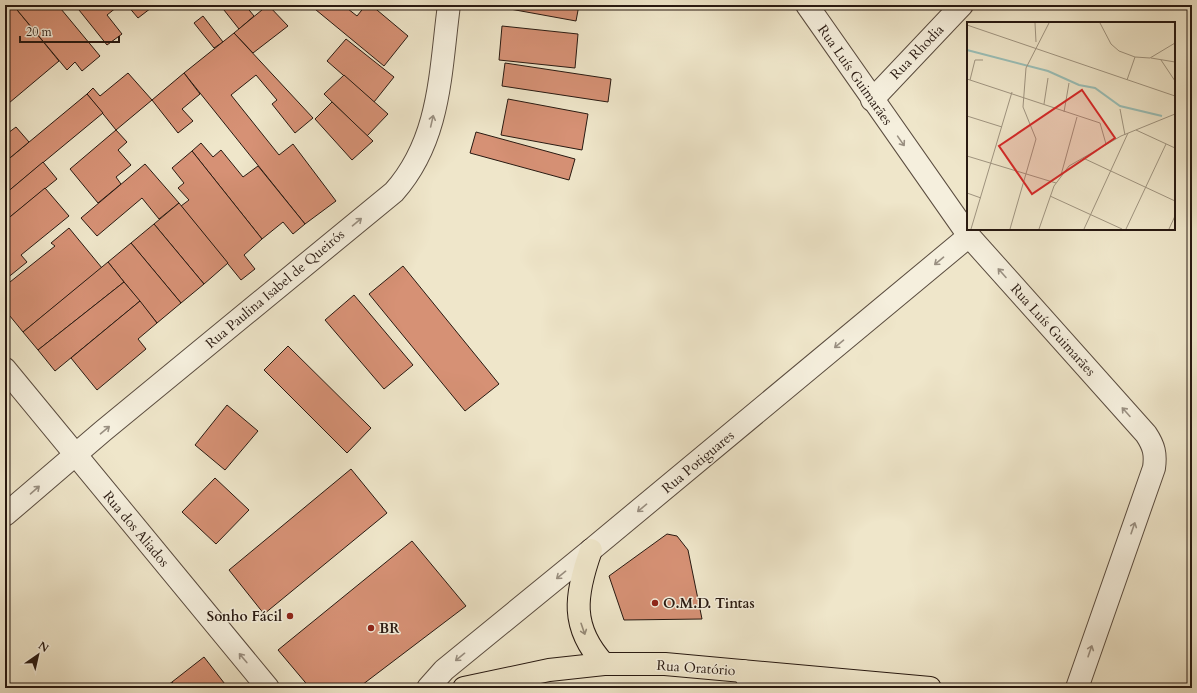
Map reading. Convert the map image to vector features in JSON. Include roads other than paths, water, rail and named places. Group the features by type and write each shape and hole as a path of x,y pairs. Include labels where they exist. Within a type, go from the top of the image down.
{"main road":[{"path":"591,550 582,575 577,602 580,619 587,640 595,654 604,664"},
{"name":"Rua Oratório","path":"464,688 549,670 604,664 665,664 748,679 930,688"}],"street":[{"name":"Rua Paulina Isabel de Queirós","path":"5,515 75,455 394,192 408,176 429,134 436,106 449,5"},
{"name":"Rua Luís Guimarães","path":"807,5 872,100 969,236 1146,434 1155,450 1154,468 1077,688"},
{"name":"Rua Rhodia","path":"872,100 962,5"},
{"name":"Rua Potiguares","path":"428,688 444,670 969,236"},
{"name":"Rua dos Aliados","path":"5,369 268,688"}],"place":[{"name":"O.M.D. Tintas","path":"655,603"},
{"name":"Sonho Fácil","path":"290,616"},
{"name":"BR","path":"371,628"}]}
